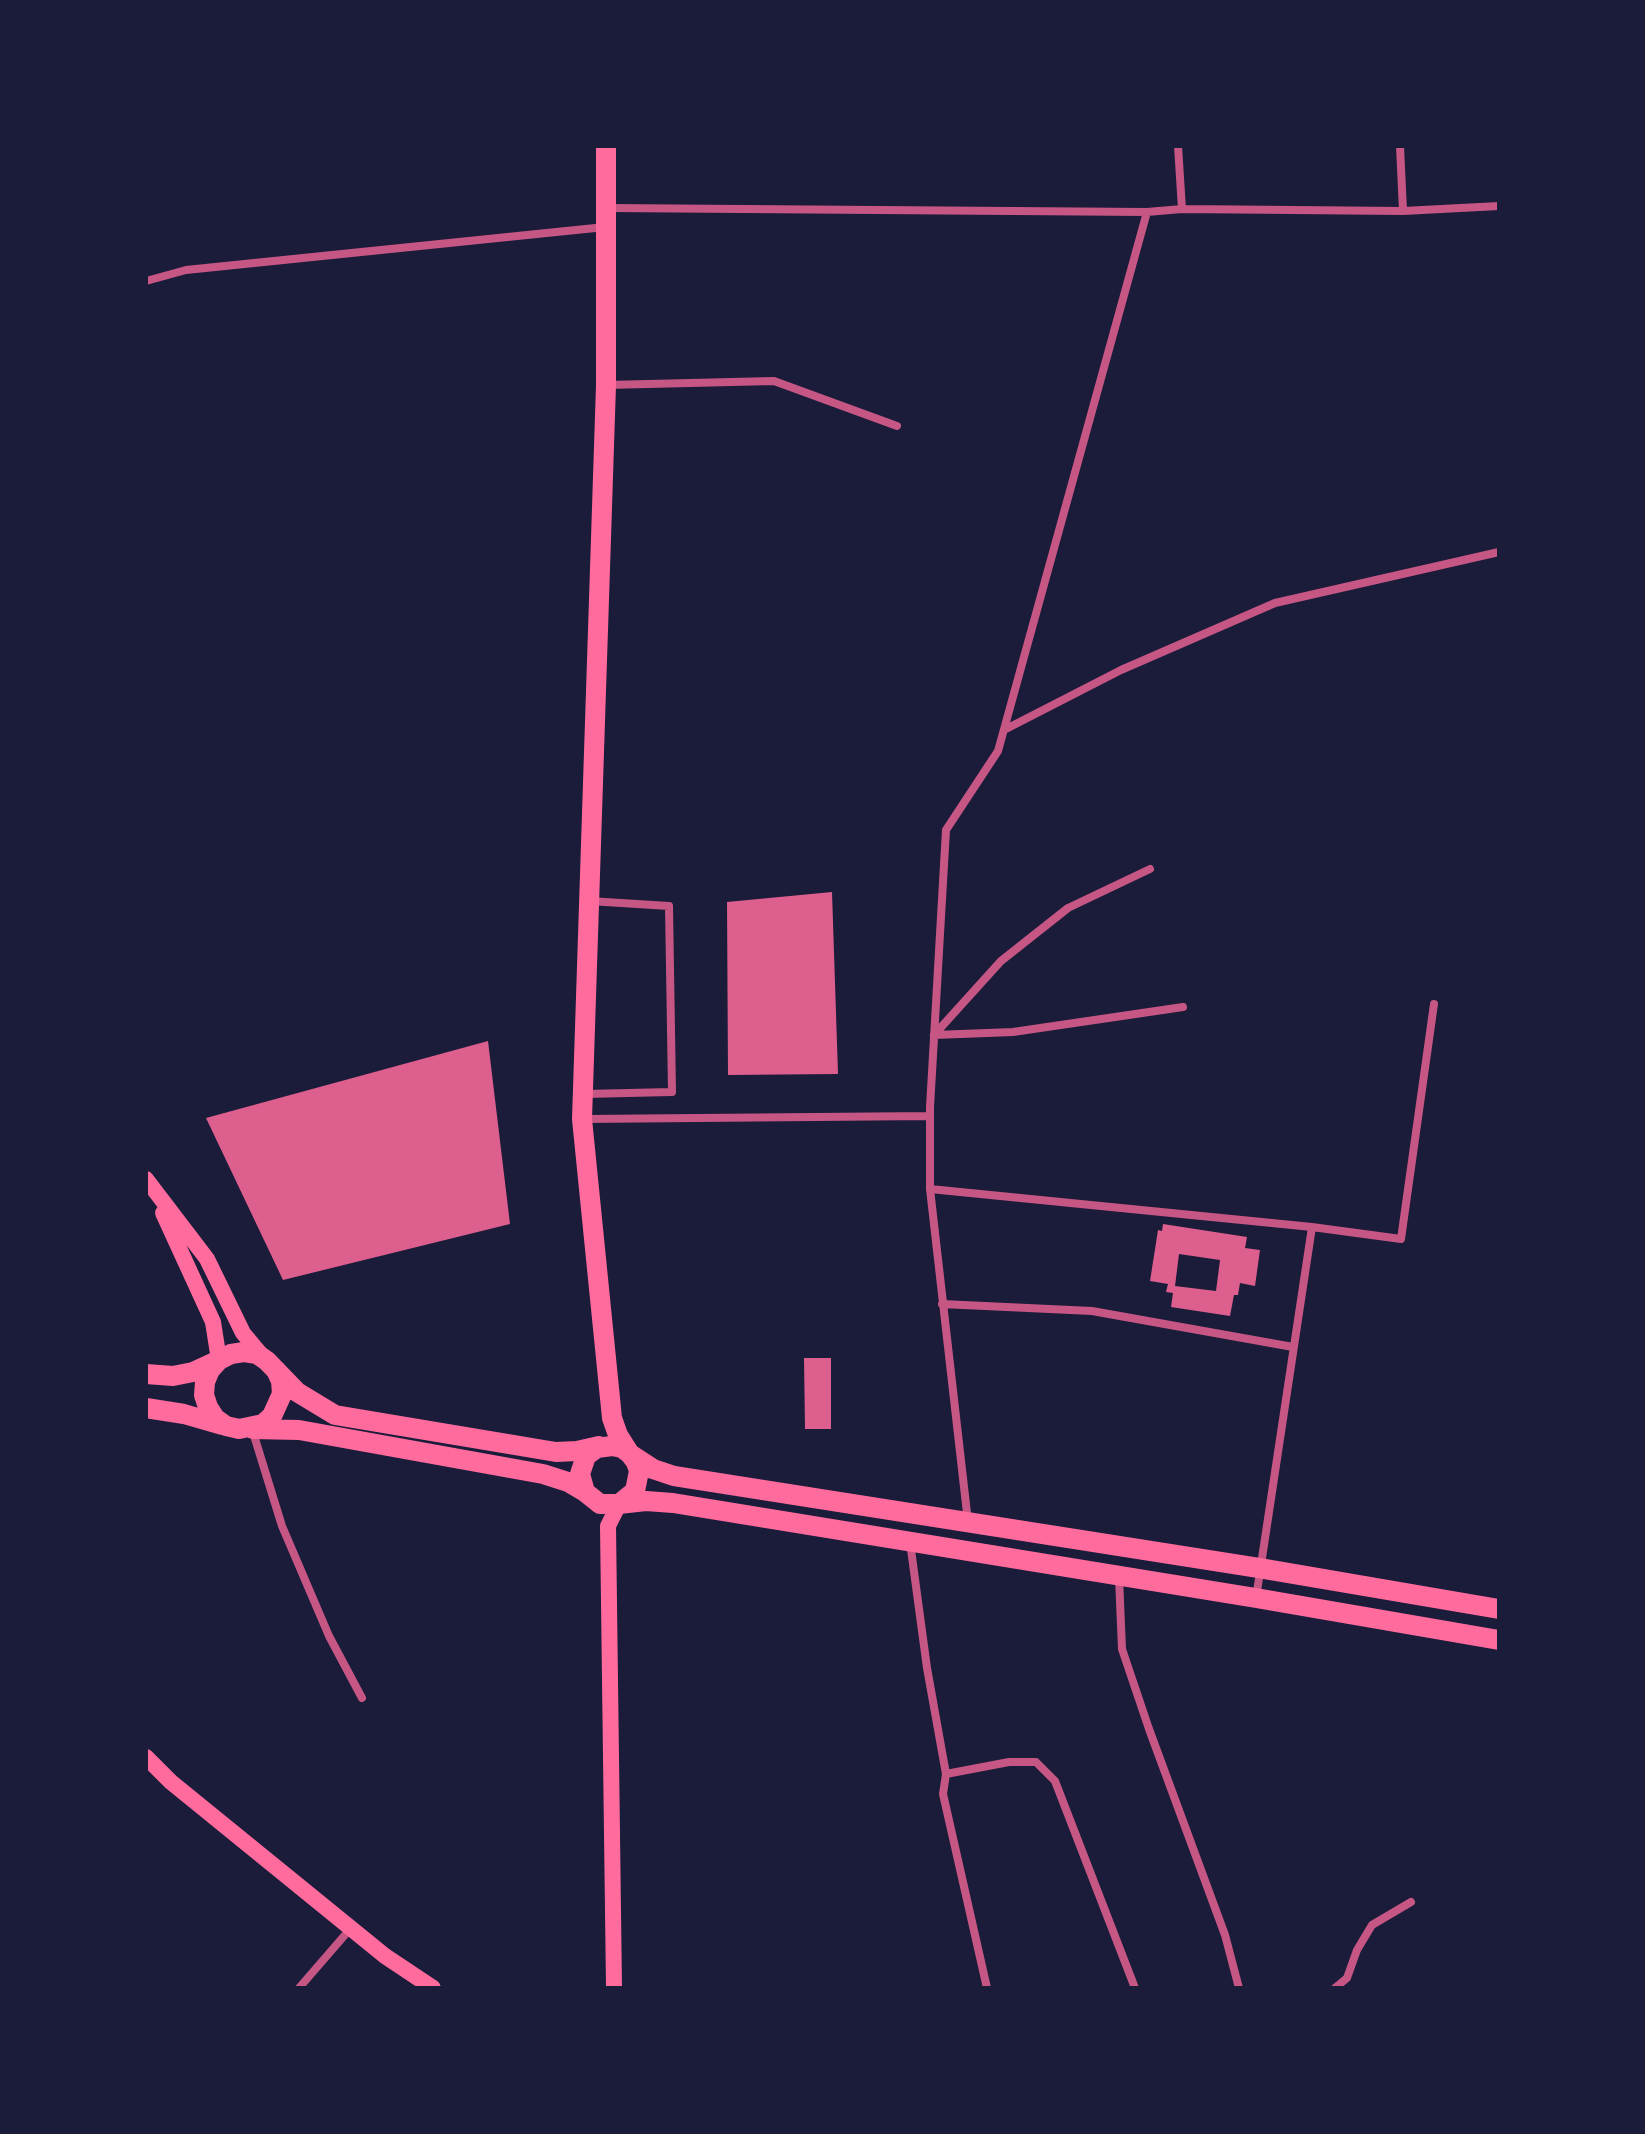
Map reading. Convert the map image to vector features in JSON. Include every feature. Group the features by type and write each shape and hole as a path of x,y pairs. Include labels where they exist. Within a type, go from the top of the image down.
{"main road":[{"path":"606,146 606,385 582,1119 612,1418 639,1471 639,1482 628,1499 619,1504 608,1526 614,1988"},
{"path":"148,1182 213,1322 219,1360"},
{"path":"148,1182 207,1259 243,1333 297,1392 335,1415 556,1452 612,1446 653,1469 674,1476 1499,1609"},
{"path":"146,1374 173,1376 193,1372 231,1354 257,1354 272,1366 281,1381 282,1394 272,1416 251,1429"},
{"path":"219,1360 210,1370 204,1395 215,1418 226,1426"},
{"path":"146,1408 184,1414 239,1429 299,1430 543,1474 568,1482 600,1504 673,1503 1499,1640"},
{"path":"608,1526 588,1496 580,1474 586,1456 605,1438 612,1418"},
{"path":"146,1757 171,1782 385,1956 433,1988"}],"street":[{"path":"1178,146 1182,209"},
{"path":"1400,146 1403,211"},
{"path":"146,281 186,270 606,217 1147,212 1182,209 1403,211 1499,206"},
{"path":"968,1523 930,1189 930,1116 946,830 998,751 1147,212"},
{"path":"606,385 774,381 897,426"},
{"path":"1004,730 1121,670 1275,603 1499,552"},
{"path":"934,1035 1001,961 1068,908 1150,869"},
{"path":"583,1094 672,1092 669,906 589,901"},
{"path":"930,1189 1312,1227 1401,1239 1434,1004"},
{"path":"934,1035 1013,1032 1183,1007"},
{"path":"582,1119 930,1116"},
{"path":"1256,1598 1312,1227"},
{"path":"942,1304 1092,1311 1293,1347"},
{"path":"251,1429 282,1526 329,1636 362,1698"},
{"path":"910,1542 927,1668 946,1774 943,1794 987,1988"},
{"path":"1119,1576 1122,1649 1225,1935 1239,1988"},
{"path":"946,1774 1009,1762 1036,1762 1055,1781 1135,1988"},
{"path":"1335,1988 1347,1978 1357,1950 1372,1925 1411,1902"},
{"path":"299,1988 351,1928"}],"building":[{"path":"832,892 838,1074 728,1075 727,902"},
{"path":"488,1041 510,1224 283,1280 206,1118"},
{"path":"1163,1224 1247,1237 1245,1248 1260,1250 1255,1286 1240,1283 1230,1316 1171,1307 1173,1293 1166,1292 1168,1284 1150,1281 1158,1230 1162,1231","holes":["1179,1254 1220,1260 1216,1291 1175,1286"]},
{"path":"804,1358 831,1358 831,1429 805,1429"}]}
